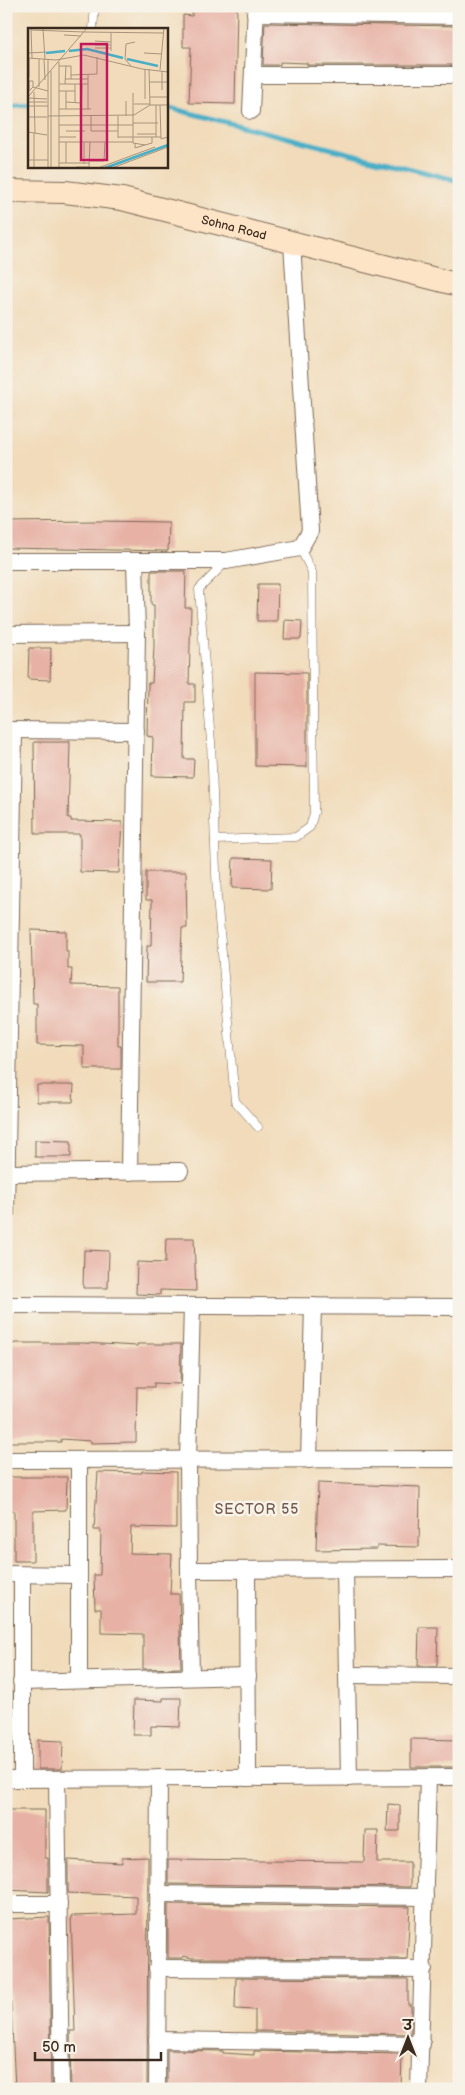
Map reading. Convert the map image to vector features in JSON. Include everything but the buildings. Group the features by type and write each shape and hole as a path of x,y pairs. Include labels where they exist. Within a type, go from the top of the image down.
{"main road":[{"name":"Sohna Road","path":"6,191 65,192 122,199 459,286"}],"street":[{"path":"252,111 256,10 459,16"},
{"path":"253,74 459,75"},
{"path":"6,562 226,561 300,548 310,531 292,243"},
{"path":"129,1172 137,634 134,561"},
{"path":"6,634 137,634"},
{"path":"6,1213 10,730 136,731"},
{"path":"7,1172 180,1171"},
{"path":"6,1305 459,1307"},
{"path":"191,1677 188,1461 192,1306"},
{"path":"309,1460 313,1306"},
{"path":"6,1460 459,1459"},
{"path":"79,1460 80,1680"},
{"path":"189,1570 459,1569"},
{"path":"246,1570 248,1778"},
{"path":"345,1570 349,1778"},
{"path":"79,1575 14,1574 21,1682 14,1779 459,1777"},
{"path":"348,1675 459,1676"},
{"path":"21,1682 248,1676"},
{"path":"156,2089 159,1778"},
{"path":"419,2089 422,2044 428,1778"},
{"path":"57,1779 61,2089"},
{"path":"158,1894 425,1897"},
{"path":"6,1904 59,1904"},
{"path":"157,1968 424,1969"},
{"path":"157,2040 422,2044"}],"lane":[{"path":"93,28 95,6"},
{"path":"215,840 296,837 310,827 314,813 312,572 300,548"},
{"path":"226,561 199,589 211,742 217,897 235,1101 258,1127"}],"waterway":[{"path":"6,106 28,104"},
{"path":"168,108 459,181"}],"district":[{"name":"SECTOR 55","path":"257,1509"}]}
